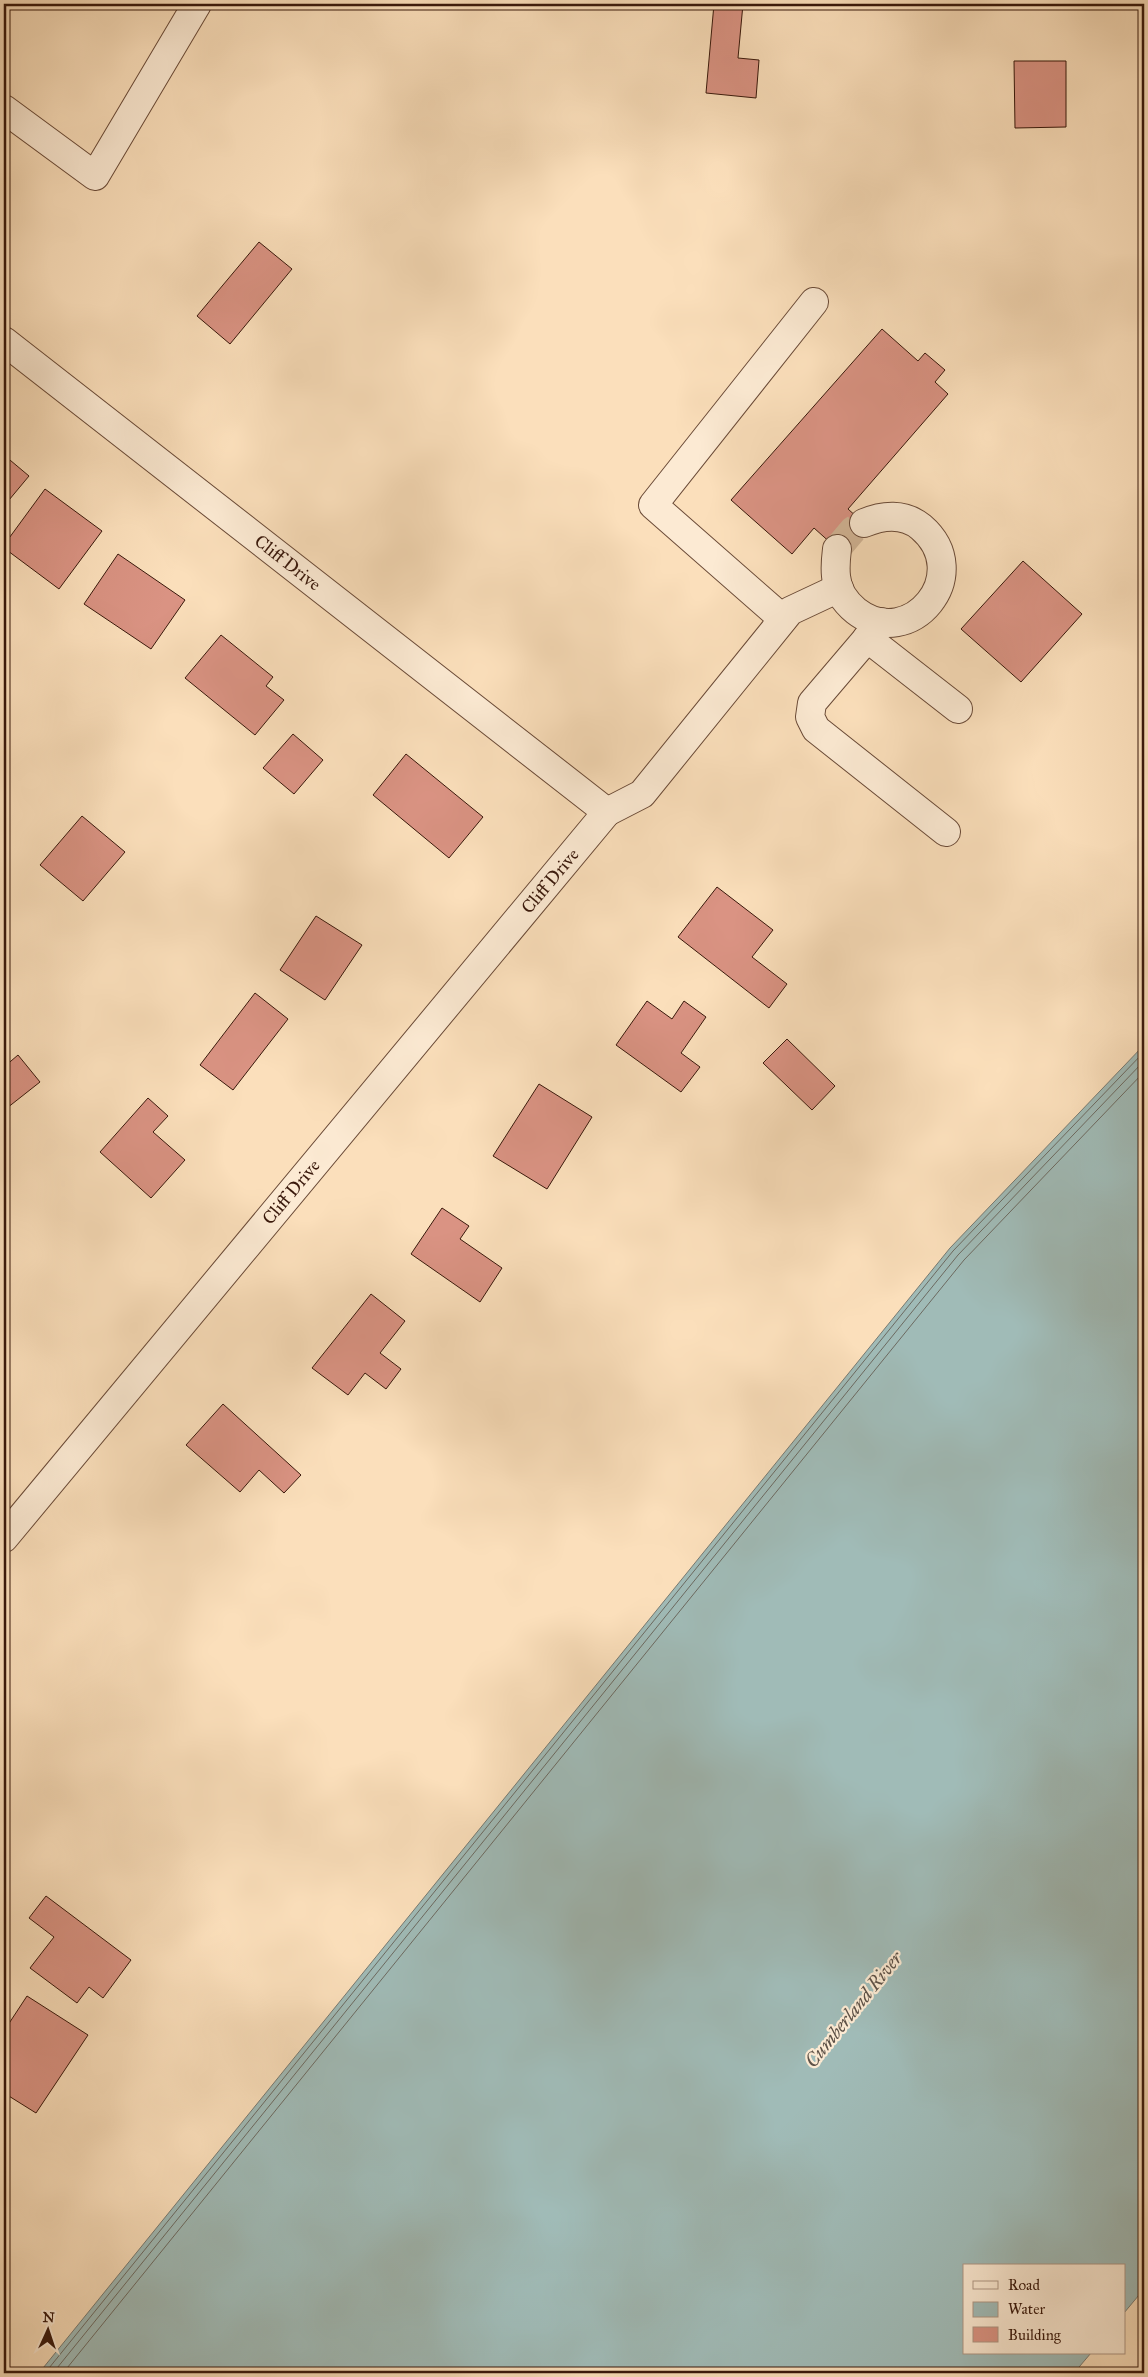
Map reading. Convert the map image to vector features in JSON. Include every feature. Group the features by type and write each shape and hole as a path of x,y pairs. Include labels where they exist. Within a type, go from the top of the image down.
{"street":[{"path":"4,110 94,176 196,4"},
{"path":"783,619 654,505 814,302"},
{"name":"Cliff Drive","path":"4,341 607,812 4,1538"},
{"path":"864,523 879,516 899,517 916,523 930,535 939,551 943,569 940,587 931,603 917,615 874,630 812,703 810,717 816,729 946,832"},
{"path":"836,549 836,576 839,588 849,605 864,617 874,630 958,709"},
{"path":"607,812 642,794 790,612 839,588"}],"water":[{"name":"Cumberland River","path":"1144,1045 1144,2289 1126,2311 1126,2264 963,2264 963,2354 1090,2354 1074,2373 39,2373 950,1248"}],"building":[{"path":"714,4 743,4 738,58 759,60 756,98 706,93"},
{"path":"1014,61 1066,61 1066,127 1015,128"},
{"path":"259,242 292,269 230,344 197,316"},
{"path":"882,329 918,361 925,353 945,370 935,382 948,394 848,509 867,526 843,554 814,528 792,554 731,500"},
{"path":"4,455 29,476 4,506"},
{"path":"45,489 102,531 59,589 4,548 4,545"},
{"path":"118,554 185,600 151,649 84,604"},
{"path":"1023,561 1082,614 1021,682 961,629"},
{"path":"221,635 273,677 266,686 284,700 255,735 185,678"},
{"path":"293,734 323,760 294,794 263,768"},
{"path":"406,754 483,817 449,858 373,795"},
{"path":"82,816 125,852 83,901 40,865"},
{"path":"717,887 773,930 752,957 787,984 769,1008 678,937"},
{"path":"316,916 362,945 325,1000 280,970"},
{"path":"255,993 288,1019 233,1090 200,1065"},
{"path":"647,1001 672,1019 684,1001 706,1017 681,1053 700,1067 681,1092 616,1045"},
{"path":"787,1039 835,1086 812,1110 763,1063"},
{"path":"18,1055 40,1082 7,1108 4,1104 4,1067"},
{"path":"539,1084 592,1117 547,1189 493,1156"},
{"path":"148,1098 168,1116 153,1132 185,1160 151,1198 100,1152"},
{"path":"442,1208 469,1226 460,1239 502,1268 480,1302 411,1254"},
{"path":"371,1294 405,1321 380,1353 401,1369 386,1389 365,1373 348,1395 312,1368"},
{"path":"223,1404 301,1475 284,1493 259,1470 240,1492 186,1445"},
{"path":"46,1896 131,1960 103,1998 89,1987 77,2003 30,1968 54,1937 29,1918"},
{"path":"27,1996 88,2035 36,2113 4,2093 4,2031"}],"tunnel":[{"path":"837,549 853,530 864,523"}]}
